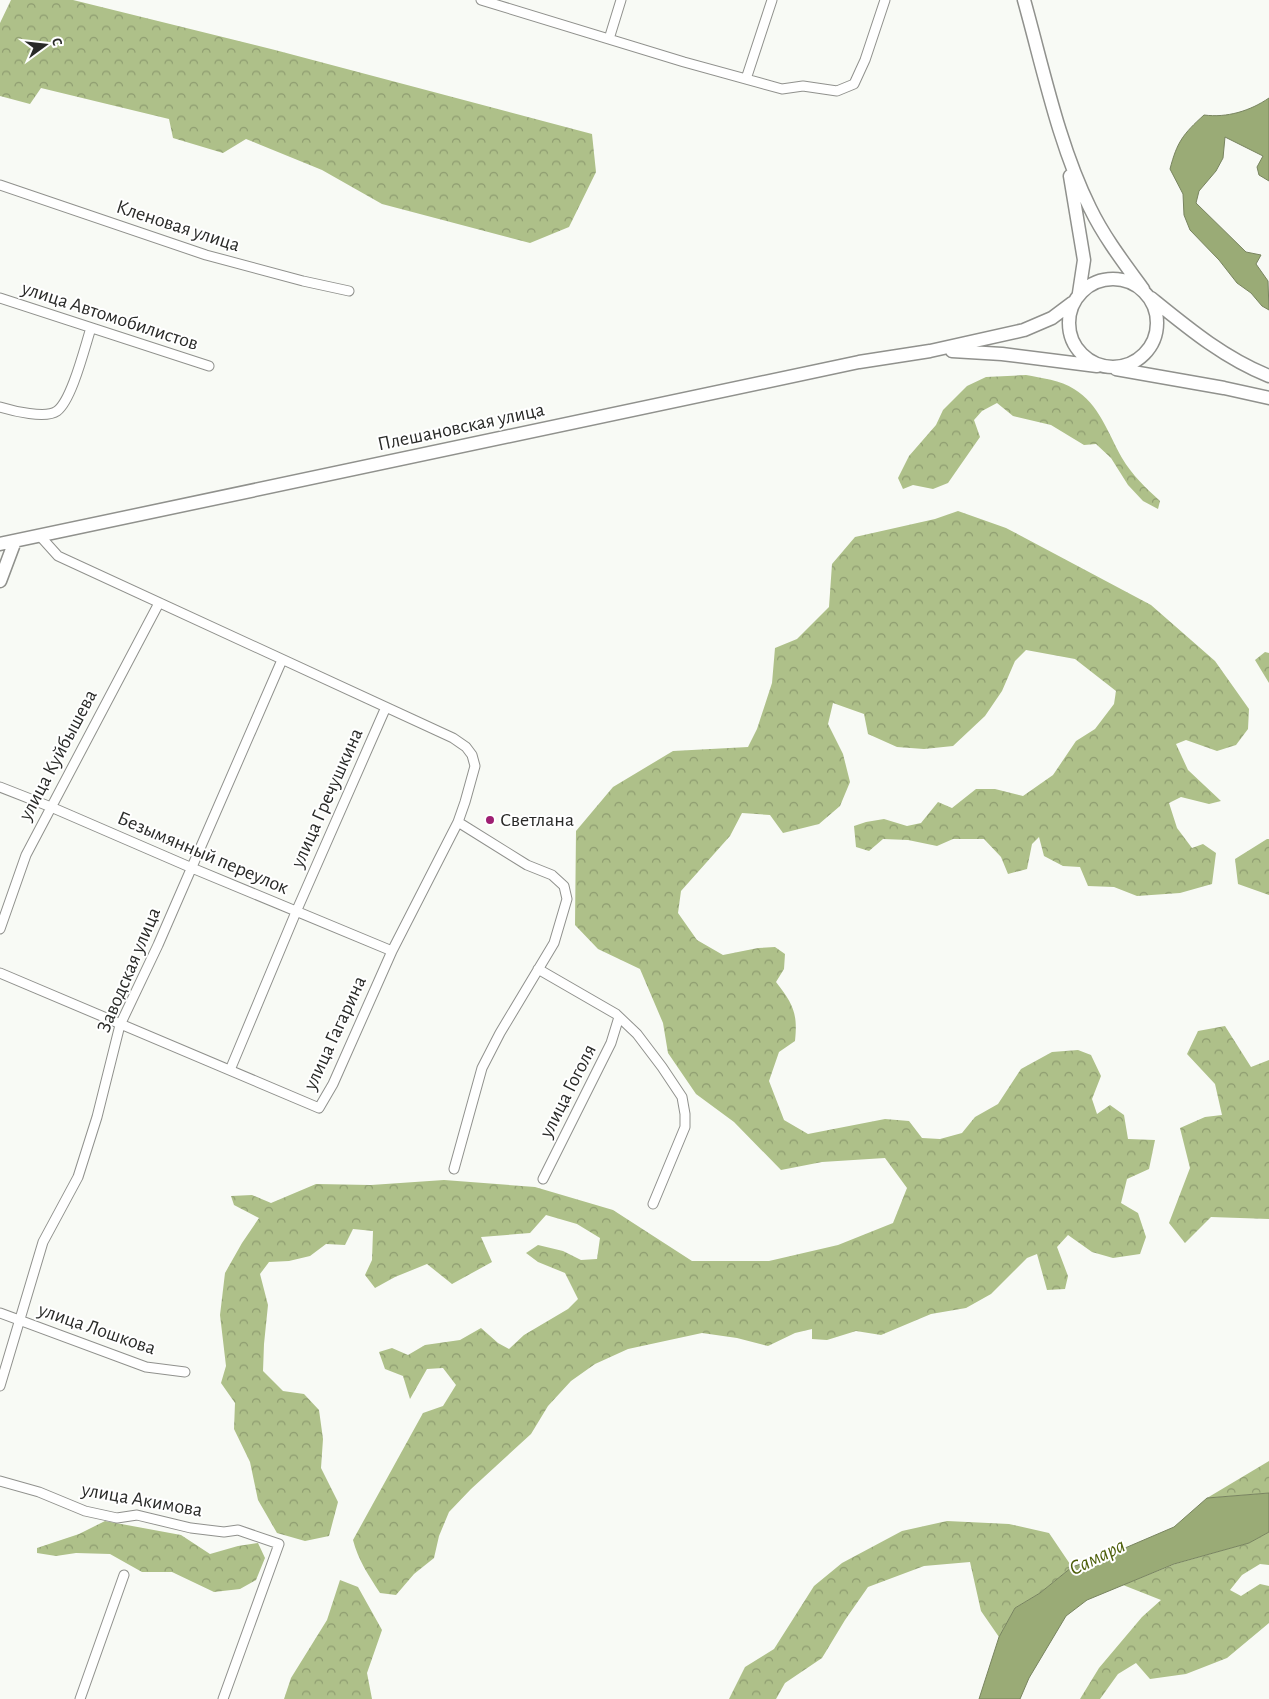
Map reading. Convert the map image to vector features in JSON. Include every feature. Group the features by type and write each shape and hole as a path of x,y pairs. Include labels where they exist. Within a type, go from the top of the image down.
{"main road":[{"path":"1024,0 1064,144 1083,251 1083,274 1070,315 1070,328 1073,340 1079,351 1088,360 1106,368 1125,366 1136,361 1152,345 1157,334 1156,310 1147,293 1110,243 1091,210 1064,144"},
{"path":"930,351 1002,336 1039,325 1052,318 1098,282 1109,280 1130,282 1147,293 1188,329 1221,352 1269,376"},
{"path":"930,351 1002,354 1106,368 1224,388 1269,398"},
{"name":"Плешановская улица","path":"0,544 859,362 930,351"},
{"path":"0,581 15,541"}],"street":[{"path":"481,0 684,62 782,89 803,86 837,92 854,84 865,60 885,0"},
{"path":"609,39 621,0"},
{"path":"746,79 772,0"},
{"name":"Кленовая улица","path":"0,185 206,255 303,281 349,290"},
{"name":"улица Автомобилистов","path":"0,298 209,366"},
{"path":"0,407 12,411 46,414 56,412 61,407 72,387 91,328"},
{"path":"40,536 58,556 386,707"},
{"name":"улица Куйбышева","path":"0,929 26,855 158,603"},
{"name":"Заводская улица","path":"0,1386 43,1242 78,1177 97,1117 120,1025 192,868 282,660"},
{"name":"улица Гагарина","path":"0,973 319,1108 333,1084 392,951 458,822 475,766 472,755 466,747 453,738 386,707"},
{"name":"улица Гречушкина","path":"230,1070 296,912 386,707"},
{"name":"Безымянный переулок","path":"0,787 392,951"},
{"path":"454,1169 482,1068 500,1032 554,943 567,900 564,886 552,875 527,866 458,822"},
{"path":"538,969 619,1017 637,1034 682,1097 685,1127 653,1204"},
{"name":"улица Гоголя","path":"543,1179 611,1043 619,1017"},
{"name":"улица Лошкова","path":"0,1314 146,1367 185,1372"},
{"name":"улица Акимова","path":"0,1481 39,1492 85,1511 117,1518 137,1515 190,1528 224,1532 238,1530 279,1544 223,1699"},
{"path":"80,1699 124,1575"}],"green space":[{"path":"11,0 73,0 275,50 592,134 596,172 569,227 530,243 382,204 322,170 246,139 223,153 173,138 169,119 41,88 30,104 0,96 0,23"},
{"path":"1026,375 1063,383 1083,395 1102,420 1126,464 1160,501 1158,509 1143,501 1128,485 1111,458 1096,444 1084,445 1051,425 1013,416 997,403 982,411 974,420 980,437 948,483 933,489 913,485 903,489 898,478 909,456 936,425 943,410 967,386 986,377"},
{"path":"958,511 1006,528 1151,605 1215,661 1249,709 1248,729 1236,745 1217,751 1186,740 1176,744 1188,770 1221,801 1209,804 1181,797 1169,803 1177,828 1192,848 1203,844 1216,853 1212,884 1180,893 1137,896 1114,887 1088,886 1080,867 1063,866 1044,856 1039,837 1032,844 1027,869 1008,874 1001,857 984,839 953,839 937,846 908,840 883,839 869,851 856,847 854,826 866,822 884,819 907,826 921,823 938,802 952,808 976,789 995,789 1023,796 1053,775 1076,741 1095,729 1114,704 1116,691 1075,659 1026,650 1015,661 1002,691 985,716 953,746 924,749 897,747 868,734 864,714 833,703 828,724 843,754 850,782 840,806 819,824 783,833 770,815 742,813 730,836 681,891 678,913 697,940 723,955 758,948 775,947 785,954 784,969 776,982 793,1009 796,1023 795,1041 779,1052 769,1081 784,1120 808,1134 885,1119 909,1121 922,1138 940,1139 962,1133 975,1117 998,1104 1021,1069 1052,1052 1078,1050 1091,1055 1101,1076 1092,1099 1097,1114 1110,1105 1124,1115 1128,1139 1155,1140 1149,1169 1127,1179 1121,1203 1138,1213 1146,1237 1140,1254 1113,1258 1092,1252 1068,1235 1057,1247 1068,1276 1065,1289 1047,1290 1037,1254 1027,1258 991,1294 966,1308 931,1314 881,1335 856,1331 827,1340 812,1339 812,1329 795,1333 768,1346 737,1338 702,1333 628,1349 595,1364 571,1381 548,1406 531,1434 471,1489 449,1512 439,1536 434,1558 414,1574 396,1595 380,1593 361,1561 353,1540 423,1413 443,1406 456,1385 443,1368 427,1369 410,1399 403,1376 385,1369 379,1352 392,1348 408,1355 425,1345 460,1340 481,1328 498,1343 509,1349 524,1335 568,1309 578,1299 565,1273 538,1262 526,1253 538,1245 563,1251 581,1260 597,1259 600,1238 577,1224 546,1215 530,1233 481,1237 492,1262 452,1284 427,1264 395,1277 375,1288 365,1275 372,1260 373,1231 353,1229 345,1245 326,1244 310,1256 289,1261 269,1262 260,1274 268,1305 263,1371 283,1391 304,1394 319,1410 323,1439 321,1468 338,1502 329,1536 305,1541 277,1533 258,1500 250,1462 234,1429 235,1403 221,1383 226,1366 220,1315 225,1273 259,1218 234,1205 231,1196 252,1195 271,1203 316,1184 371,1185 444,1180 535,1187 613,1210 692,1261 769,1261 838,1245 893,1223 907,1188 885,1158 822,1162 781,1170 734,1122 696,1094 668,1053 663,1023 640,969 598,949 575,925 576,831 613,787 673,751 748,747 757,729 772,683 775,648 797,639 829,607 832,564 855,537 935,519"},
{"path":"1265,652 1269,653 1269,683 1255,660"},
{"path":"1269,839 1269,895 1238,884 1235,859"},
{"path":"1225,1026 1251,1067 1269,1060 1269,1219 1211,1217 1185,1243 1169,1223 1190,1168 1180,1128 1205,1117 1222,1115 1215,1084 1187,1054 1198,1031"},
{"path":"1269,1461 1269,1493 1207,1498"},
{"path":"105,1521 181,1535 210,1554 238,1546 258,1543 265,1558 256,1580 240,1589 214,1592 172,1572 142,1572 110,1554 76,1553 56,1556 37,1553 37,1548 79,1534"},
{"path":"947,1521 1009,1524 1049,1533 1072,1567 1040,1593 1015,1608 999,1637 981,1611 970,1562 924,1566 868,1587 822,1658 785,1683 776,1699 729,1699 745,1667 774,1649 814,1586 842,1563 902,1531"},
{"path":"1269,1532 1269,1565 1260,1564 1242,1575 1230,1590 1241,1596 1260,1584 1269,1586 1269,1623 1227,1658 1186,1674 1150,1679 1136,1663 1118,1674 1100,1699 1080,1699 1099,1668 1142,1617 1161,1600 1123,1585 1175,1564 1249,1543"},
{"path":"340,1580 358,1587 382,1630 367,1673 372,1699 284,1699 291,1678 327,1620"}],"shaded area":[{"path":"1269,98 1269,181 1259,175 1257,167 1263,156 1225,137 1223,158 1216,171 1199,191 1196,203 1246,252 1261,255 1256,264 1268,281 1269,310 1237,283 1219,260 1190,230 1184,215 1183,194 1170,169 1175,152 1182,139 1204,115 1213,116 1238,112 1254,107"},
{"path":"1269,1493 1269,1532 1249,1543 1174,1564 1087,1600 1066,1616 1029,1678 1020,1699 979,1699 999,1637 1015,1608 1040,1593 1072,1567 1118,1551 1174,1527 1207,1498"}],"place":[{"name":"Светлана","path":"490,820"}],"water label":[{"name":"Самара","path":"1097,1557"}]}
